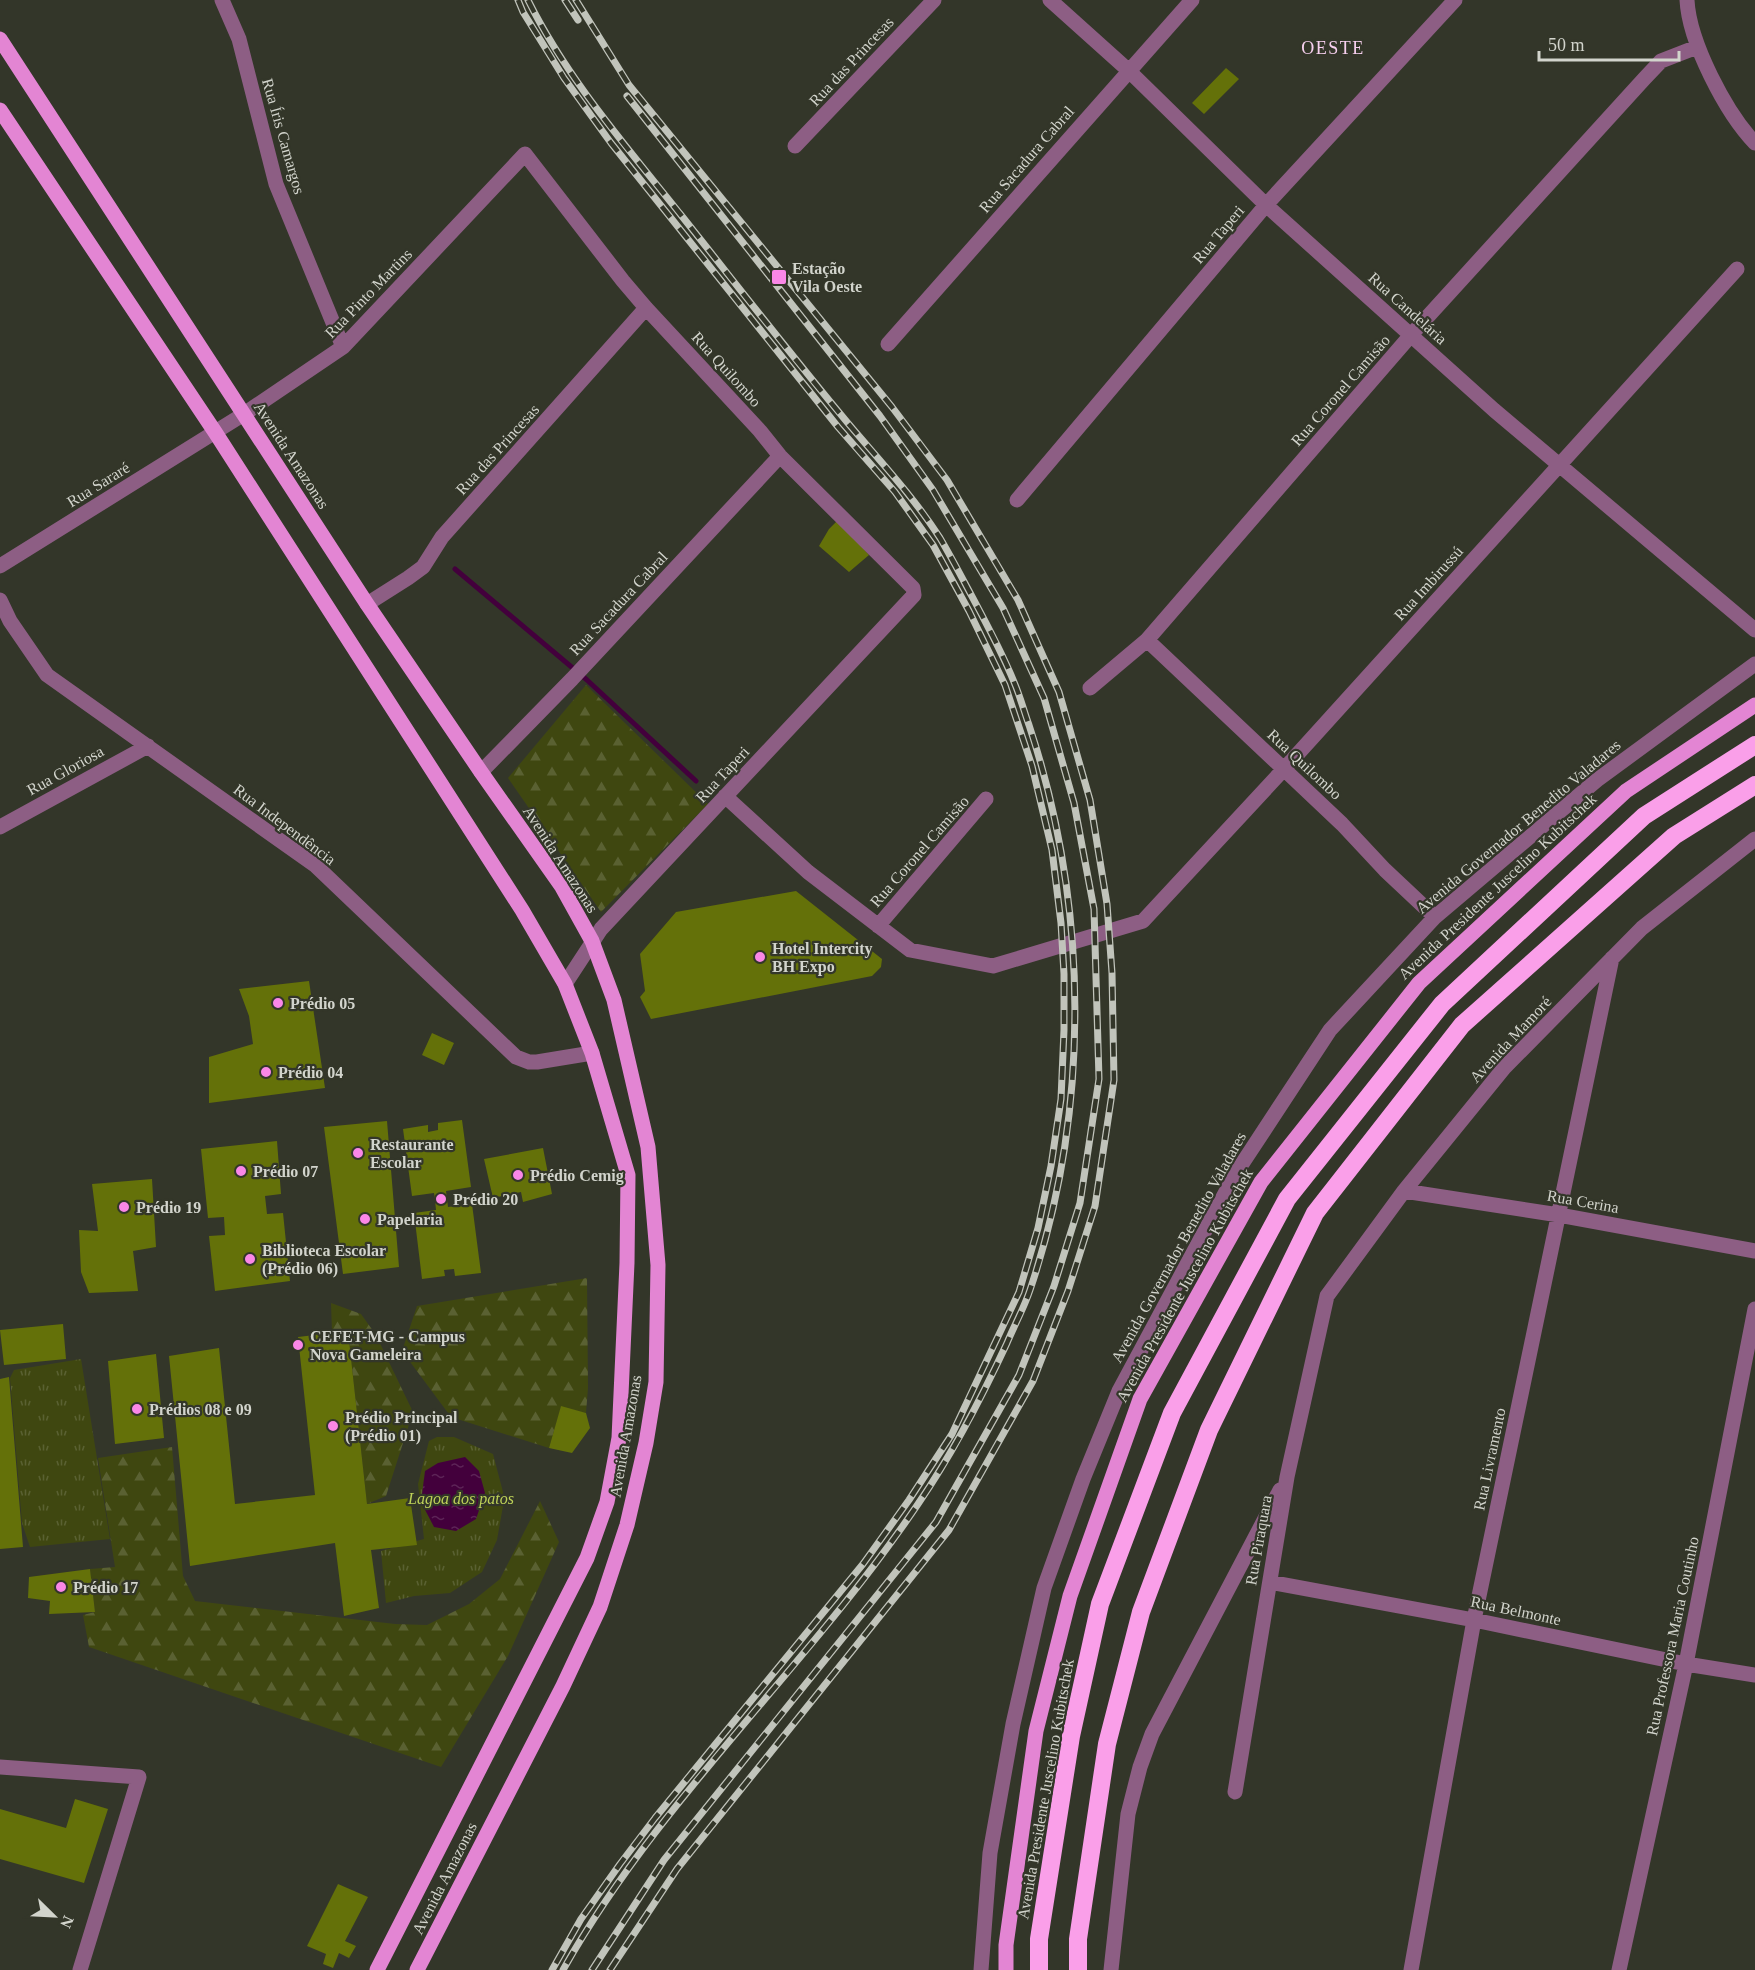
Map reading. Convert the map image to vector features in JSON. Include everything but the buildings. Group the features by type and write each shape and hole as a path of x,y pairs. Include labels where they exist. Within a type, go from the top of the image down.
{"highway":[{"name":"Avenida Presidente Juscelino Kubitschek","path":"1039,1970 1039,1939 1071,1736 1100,1604 1172,1413 1287,1199 1443,1004 1644,816 1755,745"},
{"path":"1078,1970 1078,1939 1107,1744 1142,1612 1209,1431 1315,1213 1462,1025 1674,836 1755,785"}],"main road":[{"name":"Avenida Amazonas","path":"0,39 367,604 562,887 592,941 614,1000 648,1147 658,1265 656,1382 627,1526 600,1607 563,1686 417,1970"},
{"name":"Avenida Amazonas","path":"0,110 215,432 522,910 565,984 592,1053 628,1175 627,1263 619,1429 607,1502 587,1558 377,1970"},
{"name":"Avenida Presidente Juscelino Kubitschek","path":"1006,1970 1006,1945 1036,1731 1070,1596 1140,1400 1261,1182 1419,983 1626,791 1755,705"}],"street":[{"name":"Rua Íris Camargos","path":"222,0 239,39 276,184 343,347"},
{"name":"Rua das Princesas","path":"795,146 933,0"},
{"name":"Rua Candelária","path":"1050,0 1128,70 1266,205 1411,335 1558,465 1755,630"},
{"name":"Rua Sacadura Cabral","path":"888,344 1192,0"},
{"name":"Rua Taperi","path":"1017,500 1266,205 1455,0"},
{"path":"1686,1 1697,47 1715,83 1746,134 1755,143"},
{"name":"Rua Coronel Camisão","path":"1090,688 1147,639 1411,335 1661,60 1697,47"},
{"name":"Rua Pinto Martins","path":"215,432 343,347 525,154"},
{"name":"Rua Quilombo","path":"525,154 646,308 760,431 780,456 913,588 914,595"},
{"name":"Rua Imbirussú","path":"878,926 910,950 993,966 1143,921 1284,769 1737,269"},
{"name":"Rua das Princesas","path":"367,604 423,567 442,537 646,308"},
{"name":"Rua Sararé","path":"0,566 215,432"},
{"name":"Rua Sacadura Cabral","path":"481,772 577,674 780,456"},
{"name":"Rua Taperi","path":"565,984 601,928 914,595"},
{"name":"Rua Independência","path":"0,600 5,624 47,675 316,866 516,1057 529,1062 537,1062 592,1053"},
{"name":"Rua Quilombo","path":"1147,639 1342,824 1385,870 1435,917"},
{"name":"Avenida Governador Benedito Valadares","path":"981,1970 992,1841 1012,1724 1044,1587 1083,1479 1119,1391 1236,1173 1330,1030 1435,917 1597,780 1755,664"},
{"name":"Rua Gloriosa","path":"0,826 148,746"},
{"path":"725,796 808,872 878,926"},
{"name":"Rua Coronel Camisão","path":"878,926 986,799"},
{"name":"Avenida Mamoré","path":"1327,1296 1404,1191 1504,1068 1642,928 1755,839"},
{"name":"Rua Livramento","path":"1411,1970 1474,1620 1612,957"},
{"name":"Rua Cerina","path":"1404,1191 1559,1215 1755,1251"},
{"name":"Rua Piraquara","path":"1235,1792 1287,1477 1327,1296"},
{"name":"Rua Professora Maria Coutinho","path":"1619,1970 1686,1664 1755,1309"},
{"path":"1111,1970 1128,1814 1144,1756 1152,1734 1287,1477"},
{"name":"Rua Belmonte","path":"1270,1582 1474,1620 1686,1664 1755,1675"},
{"path":"0,1767 139,1777 80,1970"}],"green space":[{"path":"586,685 708,804 601,912 508,778"},
{"path":"587,1278 588,1388 586,1413 561,1407 549,1448 451,1417 402,1351 417,1306"},
{"path":"331,1303 361,1314 376,1335 413,1412 386,1496 367,1504 348,1331 332,1333"},
{"path":"81,1359 110,1539 30,1547 22,1523 10,1378 14,1370"},
{"name":"Lagoa dos patos","path":"437,1437 454,1437 493,1454 503,1492 497,1540 482,1572 450,1593 414,1596 386,1603 381,1551 424,1539 418,1484 429,1441"},
{"path":"172,1447 183,1576 195,1601 395,1624 427,1625 469,1604 500,1579 540,1501 559,1542 508,1656 441,1767 89,1647 83,1615 95,1612 90,1569 115,1567 98,1458"}],"water":[{"path":"465,1457 479,1471 485,1493 476,1519 456,1531 434,1527 421,1502 425,1471 438,1463"}],"waterway":[{"path":"455,569 587,680 696,781"}],"railway":[{"path":"518,0 564,78 611,143 838,427 895,492 933,545 969,611 1005,685 1032,766 1052,850 1061,923 1064,974 1061,1099 1051,1166 1038,1228 1019,1292 952,1434 909,1500 863,1564 620,1864 581,1919 552,1970"},
{"path":"528,0 561,57 599,112 805,371 907,493 940,538 1004,658 1029,725 1049,794 1063,864 1072,936 1075,1008 1072,1079 1064,1151 1050,1221 1025,1303 966,1425 931,1485 875,1564 644,1848 601,1908 563,1970"},
{"path":"565,0 578,20"},
{"path":"576,0 629,85 892,407 947,480 1018,600 1059,692 1090,800 1107,904 1112,973 1114,1080 1095,1206 1068,1291 1033,1381 949,1530 677,1869 610,1970"},
{"path":"592,1970 664,1860 936,1522 1019,1375 1054,1286 1080,1203 1099,1079 1094,909 1074,803 1044,698 1003,608 933,490 880,416 627,96"}],"place":[{"name":"Estação Vila Oeste","path":"779,277"},
{"name":"Hotel Intercity BH Expo","path":"760,957"},
{"name":"Prédio 05","path":"278,1003"},
{"name":"Prédio 04","path":"266,1072"},
{"name":"Restaurante Escolar","path":"358,1153"},
{"name":"Prédio 07","path":"241,1171"},
{"name":"Prédio Cemig","path":"518,1175"},
{"name":"Prédio 20","path":"441,1199"},
{"name":"Prédio 19","path":"124,1207"},
{"name":"Papelaria","path":"365,1219"},
{"name":"Biblioteca Escolar (Prédio 06)","path":"250,1259"},
{"name":"CEFET-MG - Campus Nova Gameleira","path":"298,1345"},
{"name":"Prédios 08 e 09","path":"137,1409"},
{"name":"Prédio Principal (Prédio 01)","path":"333,1426"},
{"name":"Prédio 17","path":"61,1587"}],"district":[{"name":"OESTE","path":"1333,48"}]}
